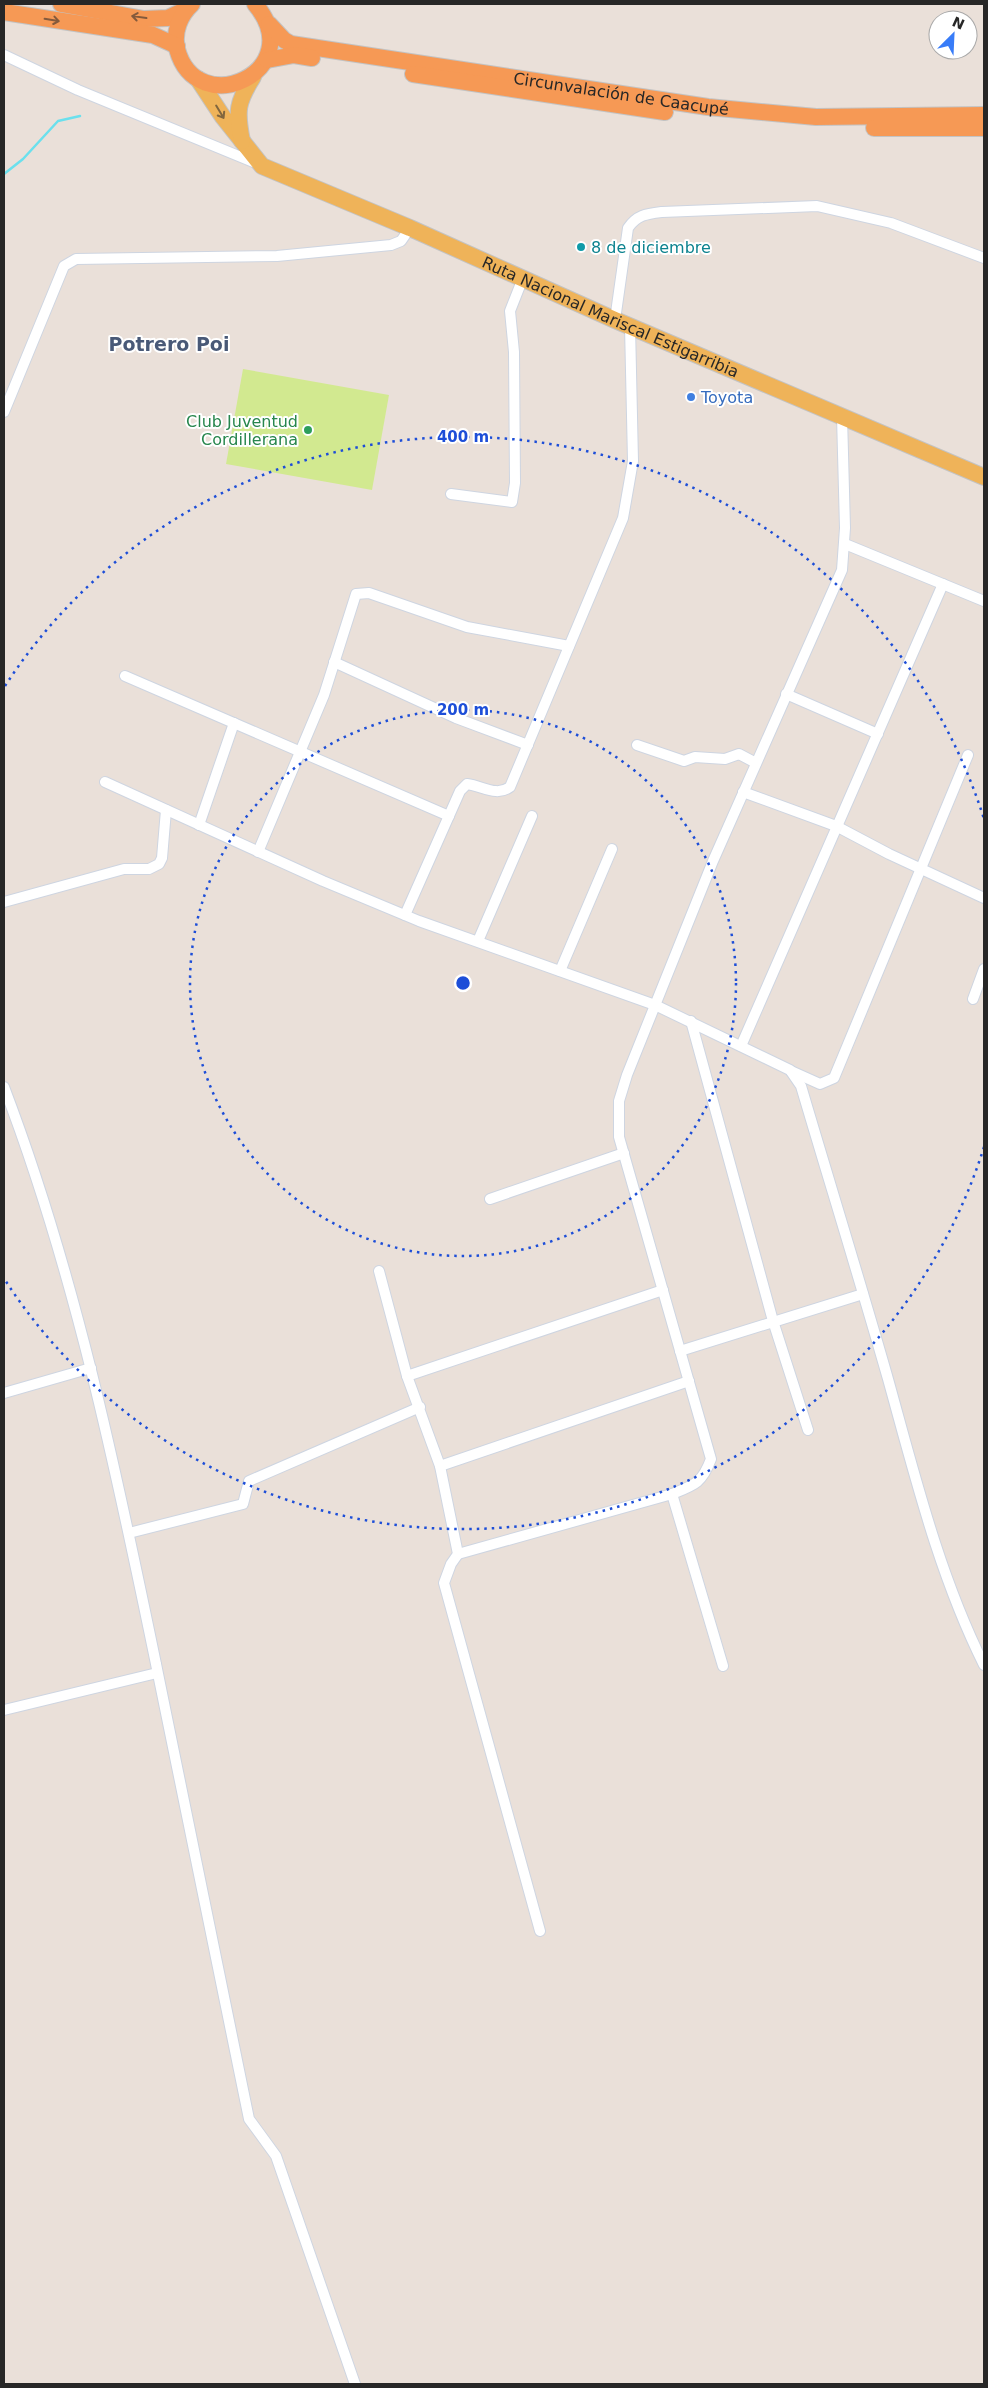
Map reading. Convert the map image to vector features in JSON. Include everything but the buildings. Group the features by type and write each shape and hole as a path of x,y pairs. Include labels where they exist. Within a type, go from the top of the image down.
{"highway":[{"path":"61,4 144,19 168,18 189,7"},
{"name":"Circunvalación de Caacupé","path":"256,4 269,24 284,40 291,44 708,107 816,118 984,115"},
{"path":"189,7 179,21 176,34 180,59 198,79 216,86 235,85 253,77 267,60 271,43 269,24"},
{"path":"4,12 153,35 177,46"},
{"name":"Circunvalación de Caacupé","path":"267,60 294,55 702,117 806,128 984,128"}],"main road":[{"path":"244,145 237,111 243,94 253,77"},
{"name":"Ruta Nacional Mariscal Estigarribia","path":"198,79 244,145 262,166 410,228 623,323 984,477"}],"street":[{"path":"4,55 78,90 262,166"},
{"path":"405,915 460,791 467,784 479,786 493,792 503,792 510,787 622,518 633,461 623,323 628,228 635,218 662,212 817,206 891,223 984,258"},
{"path":"4,412 64,266 76,259 277,256 391,245 401,241 410,228"},
{"path":"451,494 512,502 515,483 514,361 510,311 522,278"},
{"path":"540,1931 444,1583 451,1564 458,1554 672,1494 695,1484 705,1475 711,1459 624,1153 620,1137 619,1101 713,861 842,570 845,544 842,416"},
{"path":"845,544 984,601"},
{"path":"741,1046 943,584"},
{"path":"258,852 324,695 356,594 369,593 467,626 569,646"},
{"path":"334,662 456,718 528,745"},
{"path":"125,676 449,816"},
{"path":"786,694 878,734"},
{"path":"199,825 234,723"},
{"path":"637,745 684,761 695,757 725,759 739,754 756,763"},
{"path":"105,782 258,852 405,915 655,1005 820,1084 834,1078 968,755"},
{"path":"743,792 837,826 921,869 984,898"},
{"path":"4,902 124,869 149,869 159,864 162,858 166,810"},
{"path":"478,941 532,816"},
{"path":"560,971 612,849"},
{"path":"973,999 984,969"},
{"path":"691,1021 773,1321 808,1430"},
{"path":"790,1070 801,1086 930,1529 946,1576 984,1665"},
{"path":"4,1087 50,1224 92,1368 129,1533 249,2119 276,2156 354,2384"},
{"path":"490,1199 624,1153"},
{"path":"378,1271 407,1376 420,1407 440,1466 458,1554"},
{"path":"407,1376 663,1290"},
{"path":"680,1351 863,1294"},
{"path":"4,1393 92,1368"},
{"path":"440,1466 689,1381"},
{"path":"129,1533 244,1504 249,1481 420,1407"},
{"path":"672,1494 723,1666"},
{"path":"4,1710 158,1673"}],"green space":[{"name":"Club Juventud Cordillerana","path":"243,369 389,395 372,490 226,464"}],"waterway":[{"path":"4,174 23,159 58,121 80,116"}],"place":[{"name":"8 de diciembre","path":"581,247"},
{"name":"Toyota","path":"691,397"},
{"name":"Club Juventud Cordillerana","path":"308,430"}],"district":[{"name":"Potrero Poi","path":"169,344"}]}
